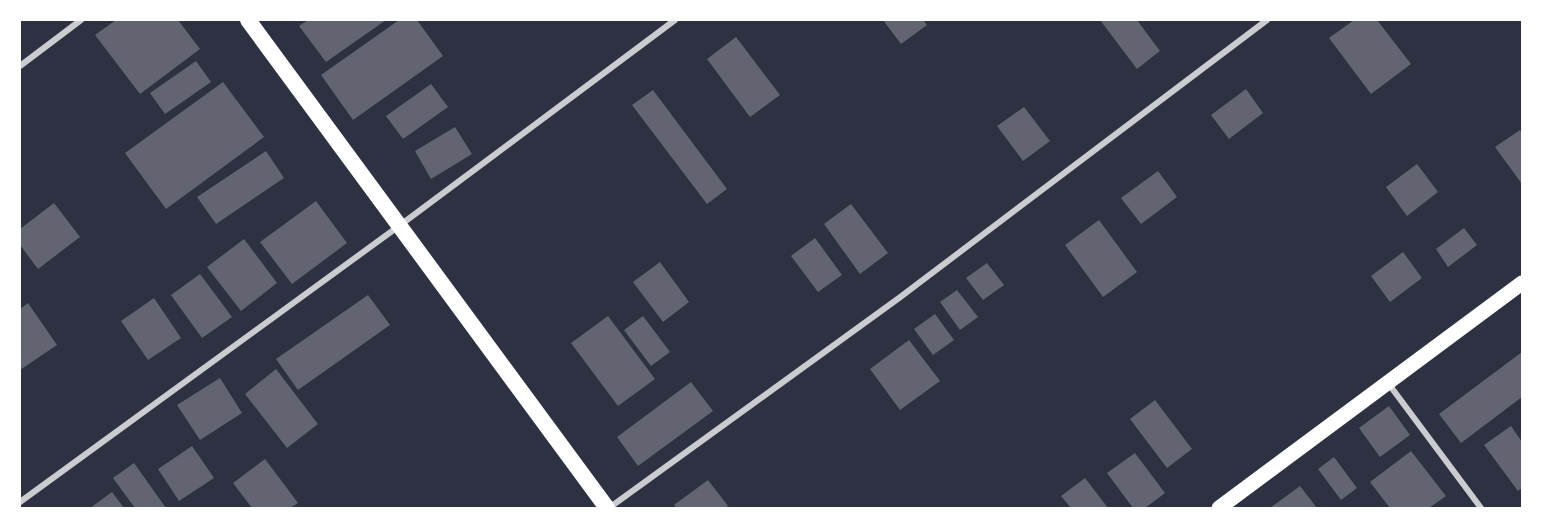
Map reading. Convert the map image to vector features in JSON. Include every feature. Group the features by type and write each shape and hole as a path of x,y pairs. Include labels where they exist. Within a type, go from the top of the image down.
{"highway":[{"path":"248,20 608,508"}],"main road":[{"path":"1219,508 1522,283"}],"street":[{"path":"20,66 81,20"},
{"path":"20,502 399,226 675,20"},
{"path":"608,508 899,298 1267,20"},
{"path":"1388,383 1481,508"}],"building":[{"path":"116,20 178,20 200,49 140,94 95,35"},
{"path":"308,20 386,20 326,62 299,26"},
{"path":"399,20 417,20 443,56 353,120 321,75"},
{"path":"883,20 923,20 927,25 901,44"},
{"path":"1100,20 1137,20 1160,51 1137,69"},
{"path":"1354,20 1377,20 1411,64 1371,94 1329,38"},
{"path":"736,37 780,95 750,117 707,59"},
{"path":"196,61 211,82 165,114 150,93"},
{"path":"223,82 264,137 166,209 125,153"},
{"path":"431,84 448,107 403,139 386,116"},
{"path":"1246,89 1263,113 1229,139 1211,115"},
{"path":"653,90 727,189 707,204 632,105"},
{"path":"1024,107 1050,141 1023,161 997,126"},
{"path":"455,127 472,154 431,179 415,151"},
{"path":"1520,130 1522,134 1522,184 1495,147"},
{"path":"266,151 284,178 216,224 197,197"},
{"path":"1417,164 1438,192 1407,216 1386,187"},
{"path":"1158,171 1177,197 1141,224 1121,198"},
{"path":"316,201 347,243 292,284 260,242"},
{"path":"54,203 80,237 38,269 20,245 20,229"},
{"path":"851,204 888,253 860,274 824,224"},
{"path":"1099,220 1137,272 1103,297 1065,245"},
{"path":"1464,228 1477,245 1448,267 1436,249"},
{"path":"815,238 842,275 818,292 791,256"},
{"path":"244,239 277,283 241,311 207,267"},
{"path":"1403,252 1422,278 1390,302 1371,276"},
{"path":"660,262 689,302 663,322 633,282"},
{"path":"987,263 1004,285 983,300 966,278"},
{"path":"200,274 232,317 202,338 171,295"},
{"path":"957,290 978,317 960,330 940,302"},
{"path":"368,295 390,325 298,390 276,359"},
{"path":"154,298 181,338 148,360 121,321"},
{"path":"28,303 57,345 20,370 20,309"},
{"path":"935,314 954,340 933,355 914,329"},
{"path":"608,316 655,379 618,406 571,343"},
{"path":"643,316 670,352 651,366 624,330"},
{"path":"909,340 940,381 900,410 870,369"},
{"path":"1522,352 1522,397 1461,443 1439,414"},
{"path":"276,369 318,424 287,448 245,394"},
{"path":"220,378 242,413 200,440 177,405"},
{"path":"691,382 713,411 638,466 617,437"},
{"path":"1155,400 1192,449 1167,468 1130,419"},
{"path":"1389,406 1410,435 1380,457 1359,428"},
{"path":"1511,426 1522,442 1522,488 1518,491 1484,445"},
{"path":"192,446 214,478 179,501 158,469"},
{"path":"1411,451 1446,496 1429,508 1390,508 1370,482"},
{"path":"1135,453 1165,493 1145,508 1133,508 1107,473"},
{"path":"1334,457 1357,488 1341,500 1318,469"},
{"path":"265,459 298,503 290,508 252,508 233,483"},
{"path":"134,463 166,508 135,508 113,478"},
{"path":"1085,478 1108,508 1071,508 1061,496"},
{"path":"708,480 728,506 724,508 677,508 674,505"},
{"path":"1300,486 1317,508 1270,508"},
{"path":"112,492 124,508 90,508"}]}
